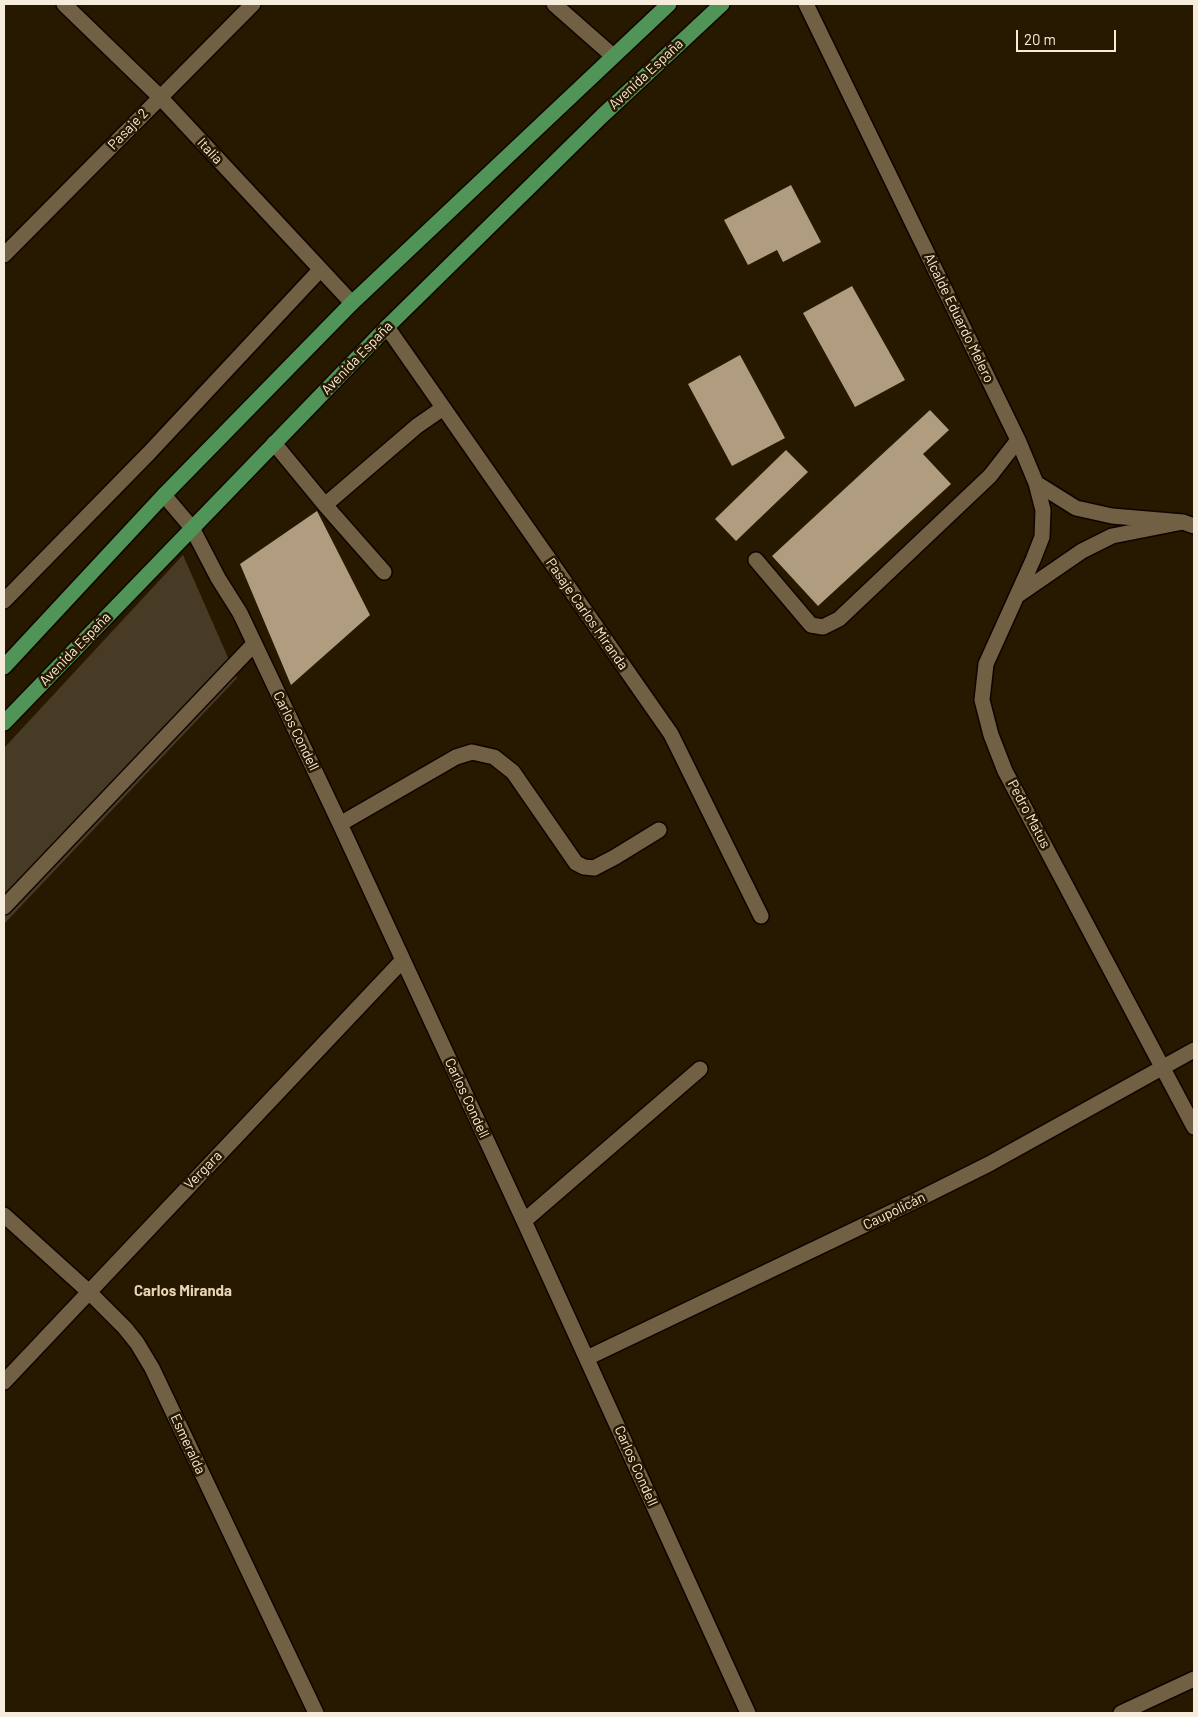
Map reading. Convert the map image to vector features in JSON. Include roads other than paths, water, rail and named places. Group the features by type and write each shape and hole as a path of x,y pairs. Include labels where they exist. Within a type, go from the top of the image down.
{"main road":[{"path":"4,667 164,495 352,303 669,4"},
{"name":"Avenida España","path":"4,723 387,327 602,116 722,4"}],"street":[{"name":"Italia","path":"64,4 160,96 352,303"},
{"name":"Pasaje 2","path":"4,256 253,4"},
{"path":"554,4 613,56"},
{"name":"Alcalde Eduardo Melero","path":"806,4 1018,440 1036,483"},
{"path":"4,601 149,453 320,270"},
{"name":"Pasaje Carlos Miranda","path":"387,327 671,734 761,916"},
{"path":"325,505 417,426 443,408"},
{"path":"756,560 811,625 823,627 839,619 990,476 1018,440"},
{"path":"274,443 384,572"},
{"path":"1036,483 1076,508 1112,516 1189,524"},
{"name":"Pedro Matus","path":"1036,483 1043,510 1042,536 1018,595 986,664 982,700 991,736 1005,771 1194,1126"},
{"name":"Carlos Condell","path":"164,495 192,528 218,578 240,613 524,1220 748,1713"},
{"path":"1018,595 1082,551 1112,536 1189,524"},
{"path":"4,907 254,644"},
{"path":"340,824 456,757 472,752 494,757 513,772 576,863 584,867 594,868 659,830"},
{"name":"Vergara","path":"4,1382 403,960"},
{"name":"Caupolicán","path":"587,1358 980,1168 1194,1050"},
{"path":"524,1220 700,1069"},
{"name":"Esmeralda","path":"4,1215 88,1291 125,1328 137,1343 152,1368 316,1713"},
{"path":"1121,1713 1194,1679"}],"district":[{"name":"Carlos Miranda","path":"183,1291"}]}
